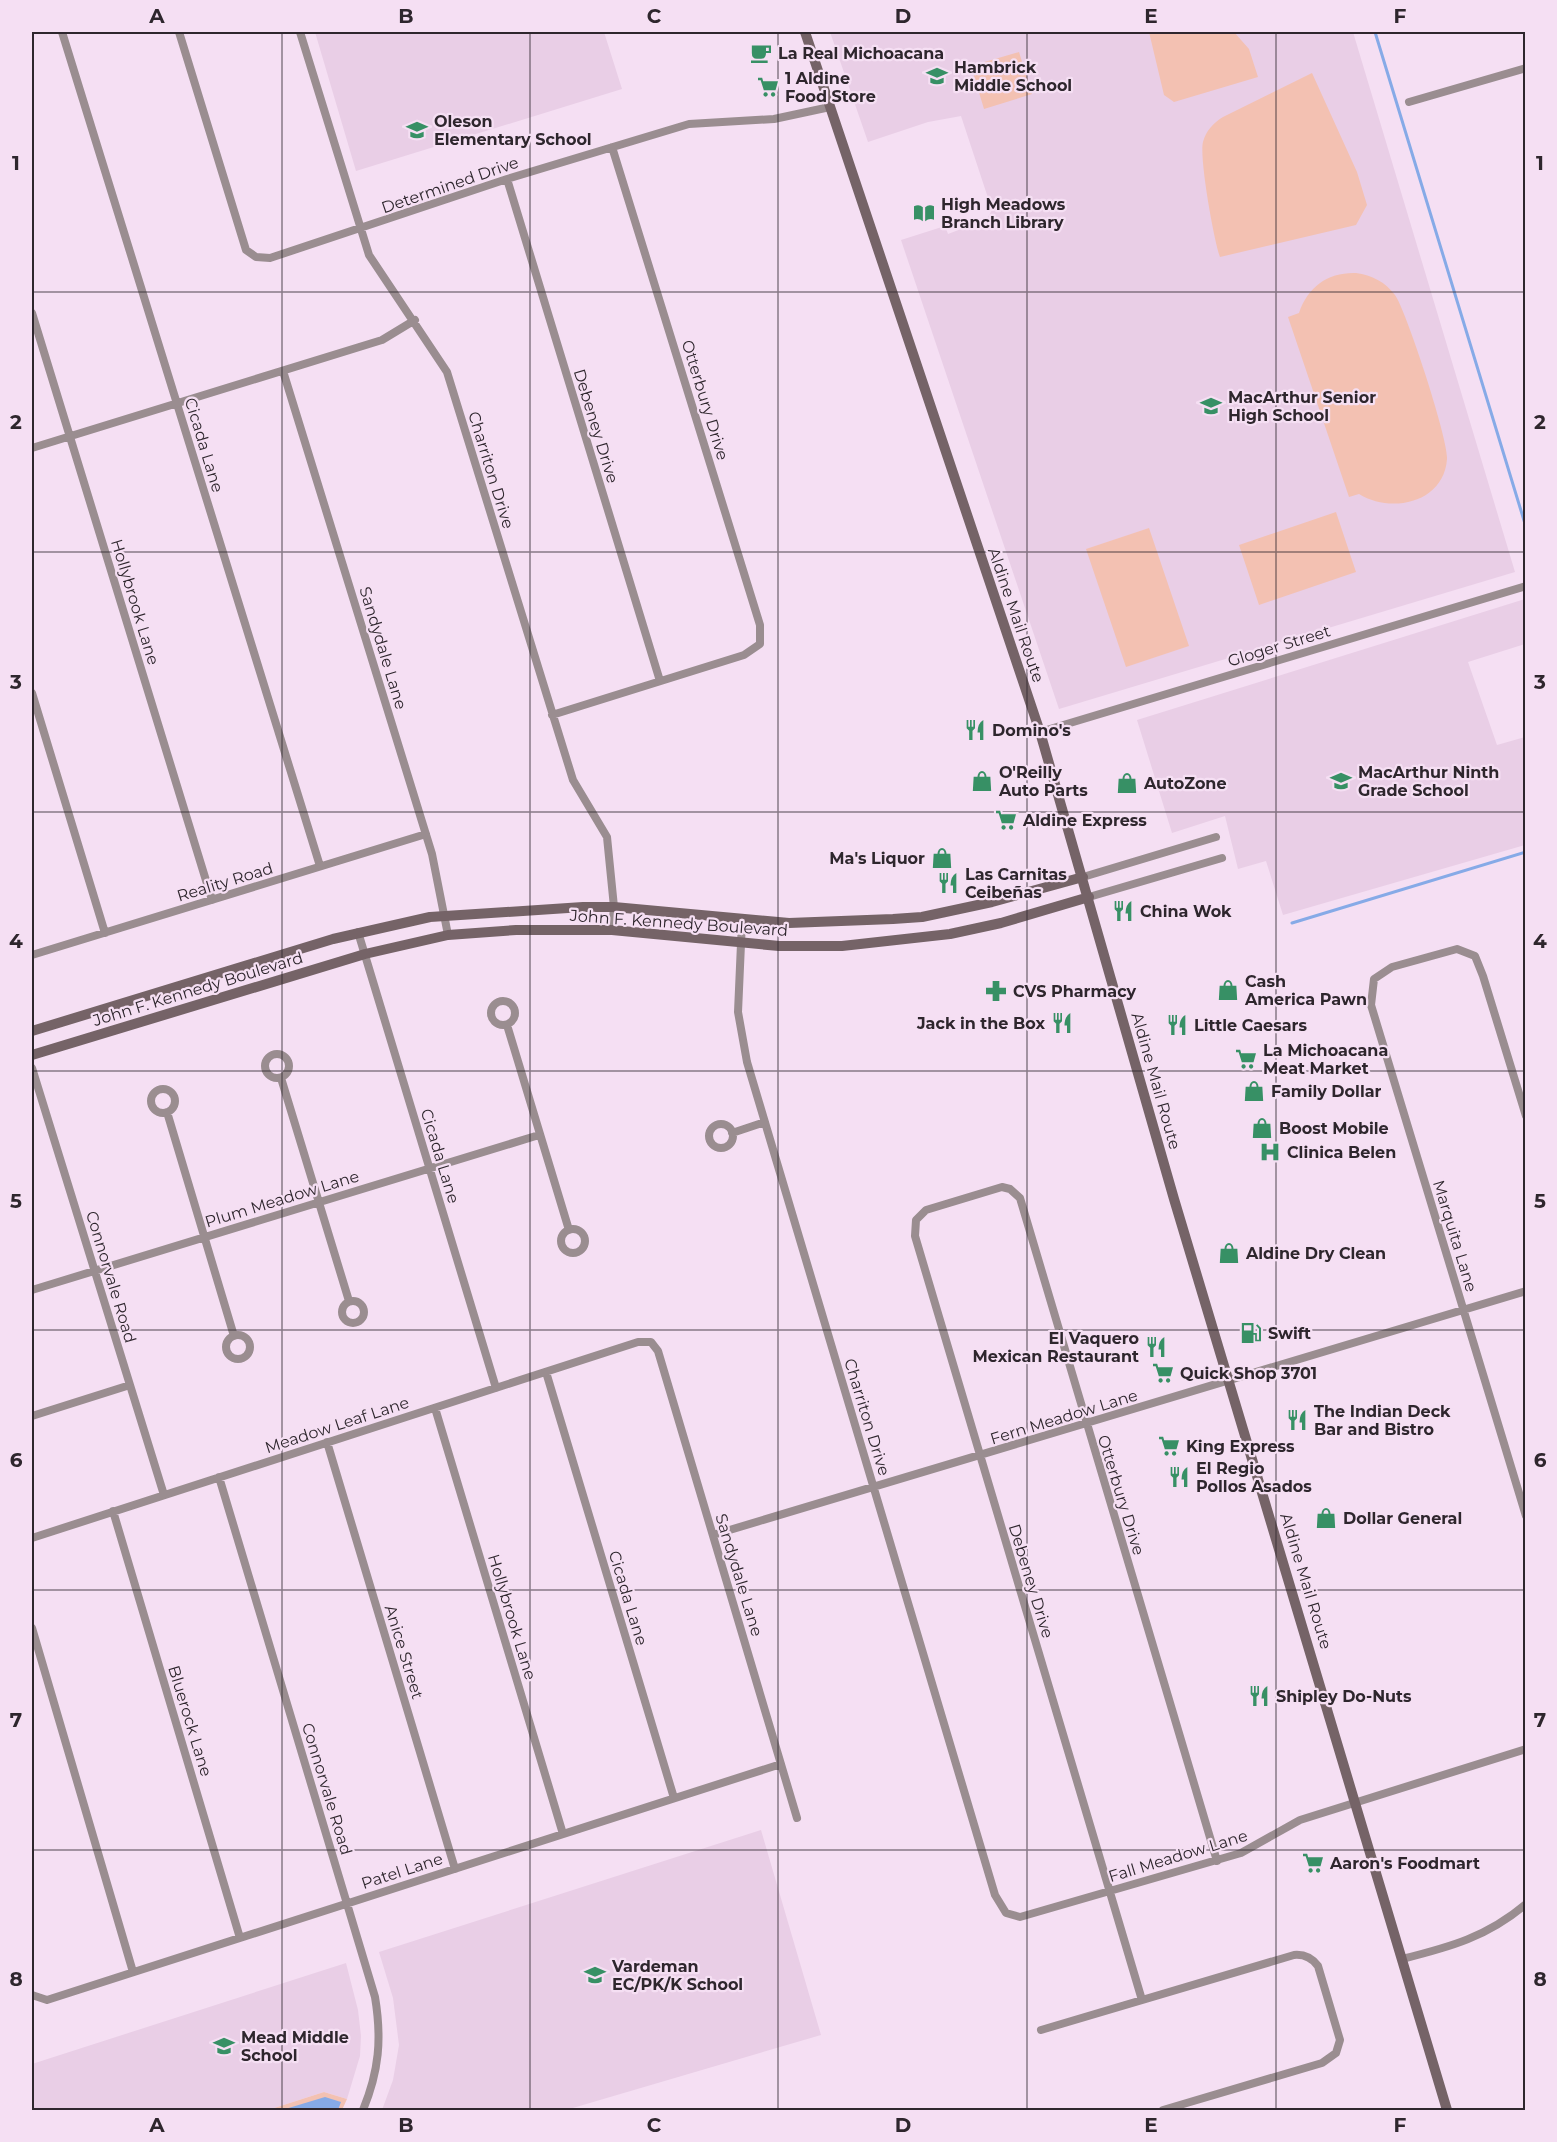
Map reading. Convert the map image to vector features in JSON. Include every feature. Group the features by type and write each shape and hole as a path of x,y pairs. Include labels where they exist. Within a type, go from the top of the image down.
{"main road":[{"name":"Aldine Mail Route","path":"805,32 1040,732 1174,1199 1447,2110"},
{"name":"John F. Kennedy Boulevard","path":"32,1031 358,932 445,915 561,907 614,907 789,924 918,917 992,902 1083,877"},
{"name":"John F. Kennedy Boulevard","path":"32,1055 365,954 448,935 516,930 612,930 779,946 842,946 919,938 1001,923 1089,897"},
{"path":"918,917 919,938"}],"street":[{"name":"Cicada Lane","path":"62,32 320,866"},
{"name":"Determined Drive","path":"179,32 246,250 256,257 270,258 362,230 507,179 689,124 774,119 830,107"},
{"name":"Charriton Drive","path":"300,32 369,255 381,276 415,320 447,372 573,780 607,837 614,907 612,930"},
{"path":"1409,102 1526,68"},
{"name":"Otterbury Drive","path":"612,147 760,625 760,644 744,655 660,681"},
{"name":"Debeney Drive","path":"507,179 660,681"},
{"name":"Hollybrook Lane","path":"32,313 212,900"},
{"path":"32,448 382,340 415,320"},
{"name":"Sandydale Lane","path":"283,371 426,834 448,935"},
{"name":"Gloger Street","path":"1040,732 1526,586"},
{"path":"552,715 660,681"},
{"path":"32,693 105,933"},
{"name":"Reality Road","path":"32,955 426,834"},
{"name":"John F. Kennedy Boulevard","path":"1083,877 1216,837"},
{"name":"John F. Kennedy Boulevard","path":"1089,897 1222,858"},
{"name":"Charriton Drive","path":"742,921 738,1012 741,1036 995,1895 1006,1914"},
{"name":"Cicada Lane","path":"358,932 496,1388"},
{"name":"Marquita Lane","path":"1526,1116 1475,956 1457,949 1386,970 1374,979 1371,1005 1526,1516"},
{"path":"507,1025 569,1230"},
{"name":"Connorvale Road","path":"32,1068 164,1495"},
{"path":"281,1078 349,1301"},
{"path":"166,1113 234,1336"},
{"path":"732,1132 765,1122"},
{"name":"Plum Meadow Lane","path":"32,1290 540,1134"},
{"name":"Otterbury Drive","path":"962,1198 1002,1187 1010,1189 1020,1198 1216,1861"},
{"name":"Debeney Drive","path":"962,1198 919,1214 914,1227 1142,2000"},
{"name":"Fern Meadow Lane","path":"713,1536 1526,1291"},
{"name":"Meadow Leaf Lane","path":"32,1538 638,1342 651,1342"},
{"name":"Sandydale Lane","path":"651,1342 658,1351 797,1818"},
{"name":"Cicada Lane","path":"546,1372 674,1798"},
{"path":"32,1416 130,1384"},
{"name":"Hollybrook Lane","path":"435,1408 563,1834"},
{"name":"Anice Street","path":"327,1442 455,1869"},
{"name":"Connorvale Road","path":"219,1477 370,1980 380,2027 379,2059 363,2110"},
{"name":"Bluerock Lane","path":"113,1511 240,1938"},
{"path":"32,1629 133,1972"},
{"name":"Fall Meadow Lane","path":"1006,1914 1020,1917 1216,1861 1257,1846 1300,1820 1526,1749"},
{"name":"Patel Lane","path":"32,1995 47,2000 781,1764"},
{"path":"1402,1959 1463,1943 1505,1921 1526,1904"},
{"path":"1041,2030 1300,1954 1313,1959 1318,1966 1340,2040 1339,2047 1330,2059 1163,2110"}],"shaded area":[{"name":"Oleson Elementary School","path":"315,32 604,32 622,89 356,171"},
{"name":"MacArthur Senior High School","path":"830,32 1353,32 1515,572 1059,709 901,240 945,226 948,234 987,219 992,210 961,116 928,122 868,142"},
{"path":"1149,32 1234,32 1249,49 1258,77 1174,102 1164,95"},
{"path":"1019,52 1032,94 984,109 971,66"},
{"path":"1312,73 1357,172 1367,205 1356,225 1220,257 1211,218 1203,164 1202,151 1206,134 1223,117"},
{"path":"1356,273 1378,280 1395,295 1417,349 1446,447 1447,459 1444,474 1426,495 1414,500 1386,503 1359,494 1349,497 1288,317 1299,313 1308,295 1321,282 1337,275"},
{"path":"1336,512 1356,572 1259,605 1239,545"},
{"path":"1149,528 1189,646 1126,667 1086,549"},
{"name":"MacArthur Ninth Grade School","path":"1525,599 1525,644 1468,662 1497,745 1525,737 1525,845 1283,915 1266,861 1238,869 1225,816 1172,833 1137,720"},
{"name":"Vardeman EC/PK/K School","path":"761,1830 821,2035 566,2110 382,2110 393,2080 399,2045 393,1998 379,1952"},
{"name":"Mead Middle School","path":"346,1963 358,2010 361,2036 360,2056 347,2099 324,2092 268,2110 32,2110 32,2064"},
{"path":"324,2092 347,2099 342,2110 268,2110"}],"water":[{"path":"325,2097 341,2102 338,2110 282,2110"}],"waterway":[{"path":"1375,32 1526,527"},
{"path":"1292,923 1526,852"}],"place":[{"name":"La Real Michoacana","path":"761,53"},
{"name":"Hambrick Middle School","path":"937,76"},
{"name":"1 Aldine Food Store","path":"768,87"},
{"name":"Oleson Elementary School","path":"417,130"},
{"name":"High Meadows Branch Library","path":"924,213"},
{"name":"MacArthur Senior High School","path":"1211,406"},
{"name":"Domino's","path":"975,730"},
{"name":"O'Reilly Auto Parts","path":"982,781"},
{"name":"MacArthur Ninth Grade School","path":"1341,781"},
{"name":"AutoZone","path":"1127,783"},
{"name":"Aldine Express","path":"1006,820"},
{"name":"Ma's Liquor","path":"942,858"},
{"name":"Las Carnitas Ceibeñas","path":"948,883"},
{"name":"China Wok","path":"1123,911"},
{"name":"Cash America Pawn","path":"1228,990"},
{"name":"CVS Pharmacy","path":"996,991"},
{"name":"Jack in the Box","path":"1062,1023"},
{"name":"Little Caesars","path":"1177,1025"},
{"name":"La Michoacana Meat Market","path":"1246,1059"},
{"name":"Family Dollar","path":"1254,1091"},
{"name":"Boost Mobile","path":"1262,1128"},
{"name":"Clinica Belen","path":"1270,1152"},
{"name":"Aldine Dry Clean","path":"1229,1253"},
{"name":"Swift","path":"1251,1333"},
{"name":"El Vaquero Mexican Restaurant","path":"1156,1347"},
{"name":"Quick Shop 3701","path":"1163,1373"},
{"name":"The Indian Deck Bar and Bistro","path":"1297,1420"},
{"name":"King Express","path":"1169,1446"},
{"name":"El Regio Pollos Asados","path":"1179,1477"},
{"name":"Dollar General","path":"1326,1518"},
{"name":"Shipley Do-Nuts","path":"1259,1696"},
{"name":"Aaron's Foodmart","path":"1313,1863"},
{"name":"Vardeman EC/PK/K School","path":"595,1975"},
{"name":"Mead Middle School","path":"224,2046"}]}
